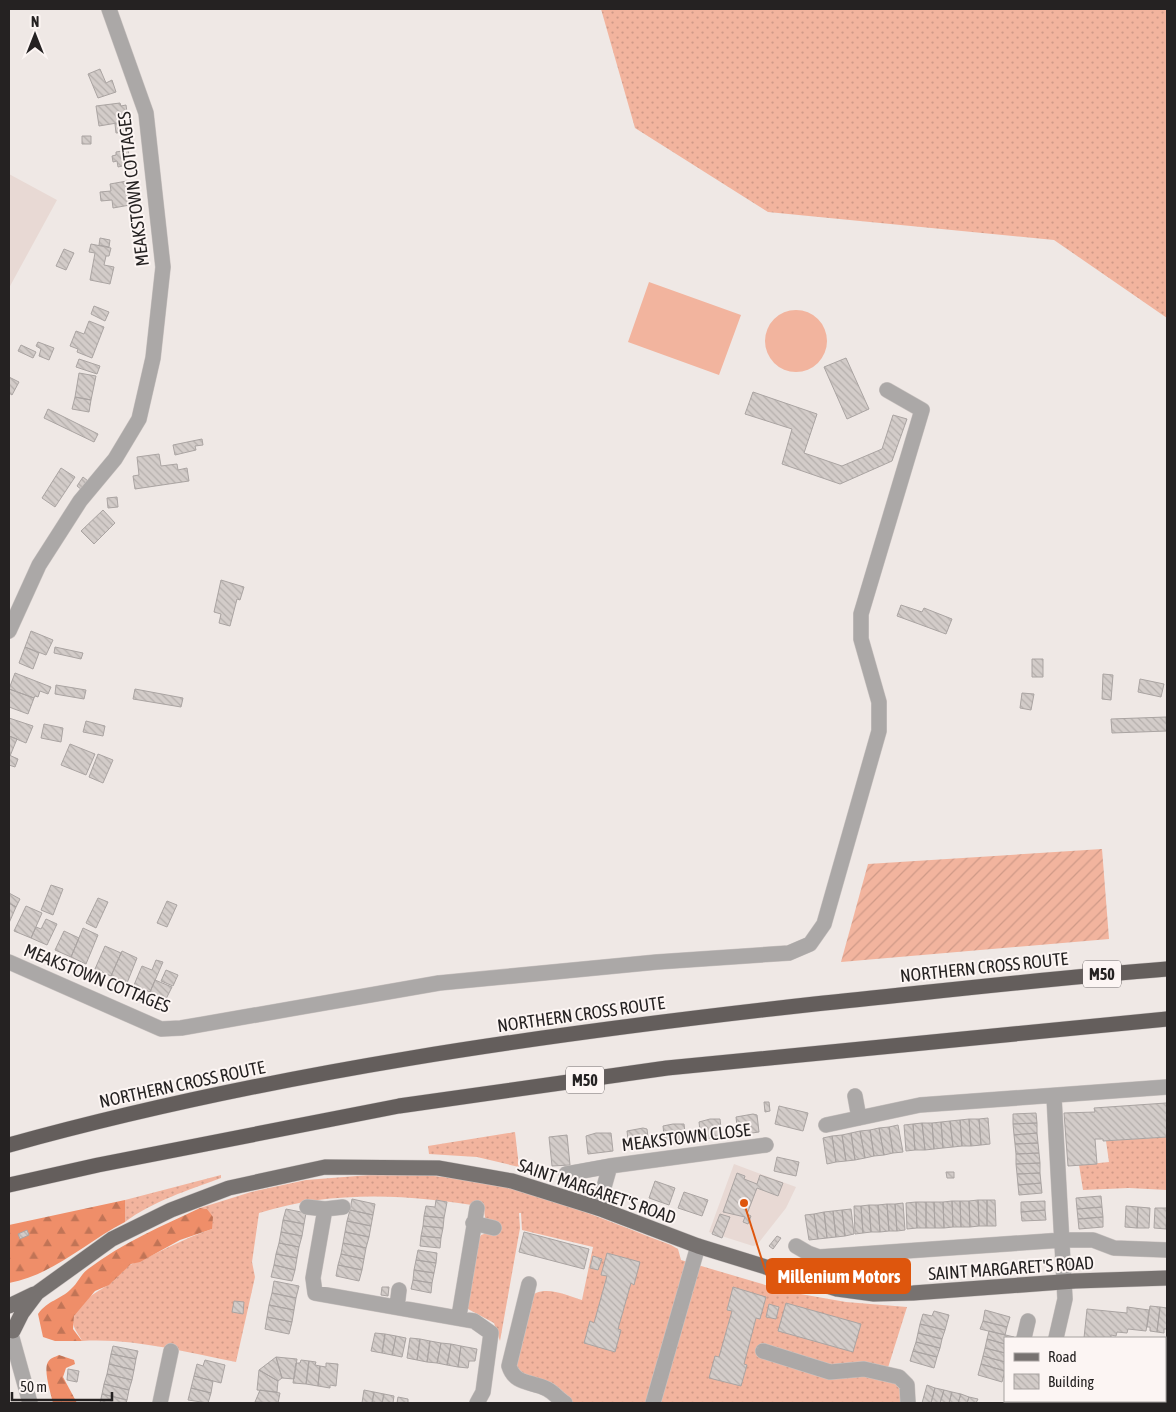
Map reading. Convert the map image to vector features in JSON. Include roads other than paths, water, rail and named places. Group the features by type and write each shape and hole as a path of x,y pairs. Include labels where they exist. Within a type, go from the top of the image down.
{"highway":[{"name":"NORTHERN CROSS ROUTE","path":"9,1145 97,1120 394,1061 667,1020 1084,975 1167,969"},
{"name":"M50","path":"9,1185 108,1163 399,1106 667,1068 1167,1019"}],"main road":[{"name":"SAINT MARGARET'S ROAD","path":"9,1306 37,1293 112,1239 171,1210 229,1188 325,1167 438,1168 512,1181 598,1208 698,1246 836,1290 874,1294 913,1293 1064,1282 1167,1278"},
{"name":"SAINT MARGARET'S ROAD","path":"11,1333 22,1313 37,1293"}],"street":[{"name":"MEAKSTOWN COTTAGES","path":"9,631 39,565 80,501 115,459 139,419 153,358 163,267 146,113 109,9"},
{"name":"MEAKSTOWN COTTAGES","path":"9,962 161,1029 439,983 657,962 789,953 810,944 824,924 879,731 879,702 861,639 861,614 922,410 887,390"},
{"path":"826,1125 920,1105 1167,1087"},
{"path":"855,1096 859,1118"},
{"path":"1054,1096 1065,1299 1056,1337"},
{"name":"MEAKSTOWN CLOSE","path":"566,1174 610,1166 766,1145"},
{"name":"MEAKSTOWN CLOSE","path":"598,1208 610,1166"},
{"path":"307,1207 325,1209 343,1207"},
{"path":"325,1209 313,1278 315,1293 474,1320 491,1332 483,1392 477,1403"},
{"path":"459,1316 475,1216 494,1228"},
{"path":"796,1246 808,1254 819,1257 1063,1240 1093,1240 1114,1248 1167,1250"},
{"path":"653,1403 698,1246"},
{"path":"529,1284 509,1366 512,1375 520,1381 547,1389 565,1403"},
{"path":"397,1306 399,1290"},
{"path":"1024,1337 1028,1321"},
{"path":"11,1333 14,1366 30,1403"},
{"path":"160,1403 171,1351"},
{"path":"763,1351 830,1372 864,1369 899,1377 907,1385 908,1403"}],"place":[{"name":"Millenium Motors","path":"744,1203"}]}
